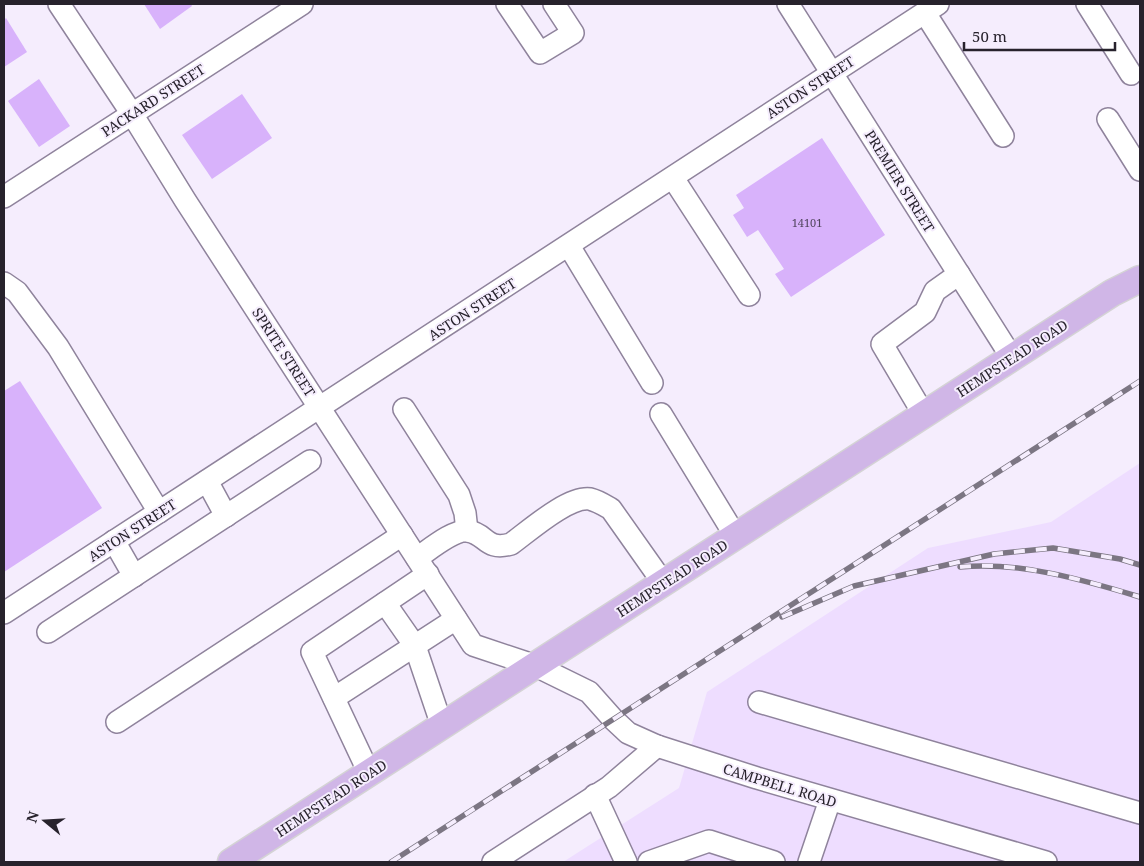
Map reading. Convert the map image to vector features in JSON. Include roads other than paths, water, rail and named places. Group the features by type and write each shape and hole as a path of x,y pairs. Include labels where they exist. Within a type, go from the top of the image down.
{"main road":[{"name":"HEMPSTEAD ROAD","path":"1112,293 1140,266"},
{"name":"HEMPSTEAD ROAD","path":"231,862 1112,293 1140,279"}],"street":[{"name":"SPRITE STREET","path":"59,4 132,114 185,200 473,645 536,666"},
{"name":"PACKARD STREET","path":"4,197 302,4"},
{"path":"507,4 540,53 572,33 554,4"},
{"name":"PREMIER STREET","path":"788,4 1012,358"},
{"path":"1087,4 1131,74"},
{"path":"931,8 1003,136"},
{"name":"ASTON STREET","path":"4,613 931,8"},
{"path":"1108,119 1140,170"},
{"path":"673,178 748,295"},
{"path":"569,246 652,383"},
{"path":"924,415 882,344 925,312 935,291 959,274"},
{"path":"4,283 16,292 58,347 159,512"},
{"path":"404,409 459,495 468,531"},
{"path":"661,414 736,537"},
{"path":"48,632 310,461"},
{"path":"207,481 226,516"},
{"path":"369,773 312,652 385,603 456,533 468,531 477,534 494,546 511,544 563,507 575,501 588,499 600,502 611,509 664,584"},
{"path":"118,722 402,535"},
{"path":"114,541 134,576"},
{"path":"385,603 415,646 442,726"},
{"path":"334,698 456,619"},
{"name":"CAMPBELL ROAD","path":"536,666 589,692 628,733 657,746 830,800 1046,862"},
{"path":"759,702 1140,813"},
{"path":"493,862 608,786 657,746"},
{"path":"595,795 626,862"},
{"path":"809,862 830,800"},
{"path":"649,862 710,840 774,862"}],"railway":[{"path":"391,862 1140,381"},
{"path":"782,617 854,586 994,554 1053,548 1120,559 1140,565"},
{"path":"960,567 982,566 1028,569 1074,578 1140,597"}]}
